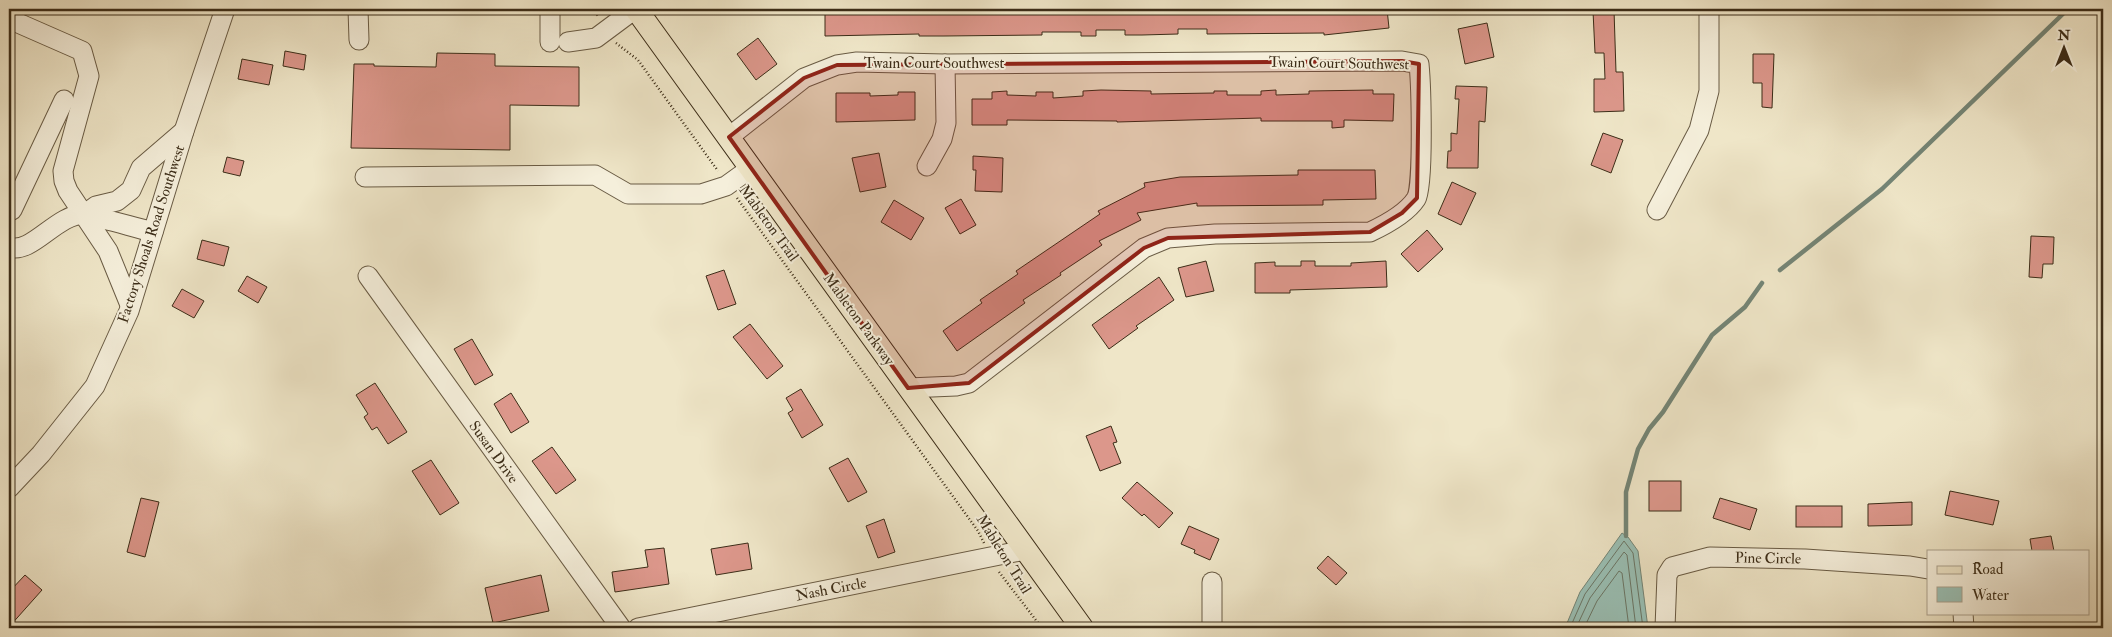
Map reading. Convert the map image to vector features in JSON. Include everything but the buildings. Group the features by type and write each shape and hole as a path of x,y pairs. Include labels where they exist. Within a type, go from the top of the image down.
{"main road":[{"name":"Mableton Parkway","path":"636,9 1082,628"}],"street":[{"name":"Factory Shoals Road Southwest","path":"9,488 41,454 95,386 130,305 184,131 225,9"},
{"path":"358,9 359,40"},
{"path":"550,9 559,42 596,38 636,9"},
{"path":"1657,210 1699,130 1709,90 1709,9"},
{"path":"9,19 82,51 86,61 88,76 63,171 64,181 68,191 108,251 130,305"},
{"name":"Twain Court Southwest","path":"729,137 804,78 837,65 857,62 945,64 1402,61 1419,64 1421,160 1417,198 1402,213 1382,226 1370,232 1215,234 1168,238 1144,248 969,383 956,386 908,388"},
{"path":"927,166 942,139 946,123 945,64"},
{"path":"12,210 64,100"},
{"path":"9,247 14,249 26,246 55,224 85,214 96,206 117,201 131,190 141,168 184,131"},
{"path":"365,177 595,175 628,194 701,194 728,185 751,168"},
{"path":"85,214 153,232"},
{"name":"Susan Drive","path":"368,276 621,628"},
{"name":"Nash Circle","path":"638,628 1025,550"},
{"name":"Pine Circle","path":"1665,628 1667,575 1672,567 1710,557 1805,559 1927,569"},
{"path":"1212,582 1212,628"},
{"path":"1963,614 1964,628"}],"path":[{"name":"Mableton Trail","path":"593,9 618,47 638,60 978,531 1004,580 1042,628"}],"highlighted area":[{"path":"1402,61 1419,64 1417,198 1402,213 1370,232 1168,238 1144,248 969,383 908,388 729,137 804,78 837,65"}],"water":[{"path":"1622,533 1628,537 1638,551 1648,628 1565,628 1580,592"}],"waterway":[{"path":"1780,270 1882,189 2068,9"},
{"path":"1626,536 1626,492 1638,449 1649,429 1663,412 1712,335 1745,307 1762,283"}]}
